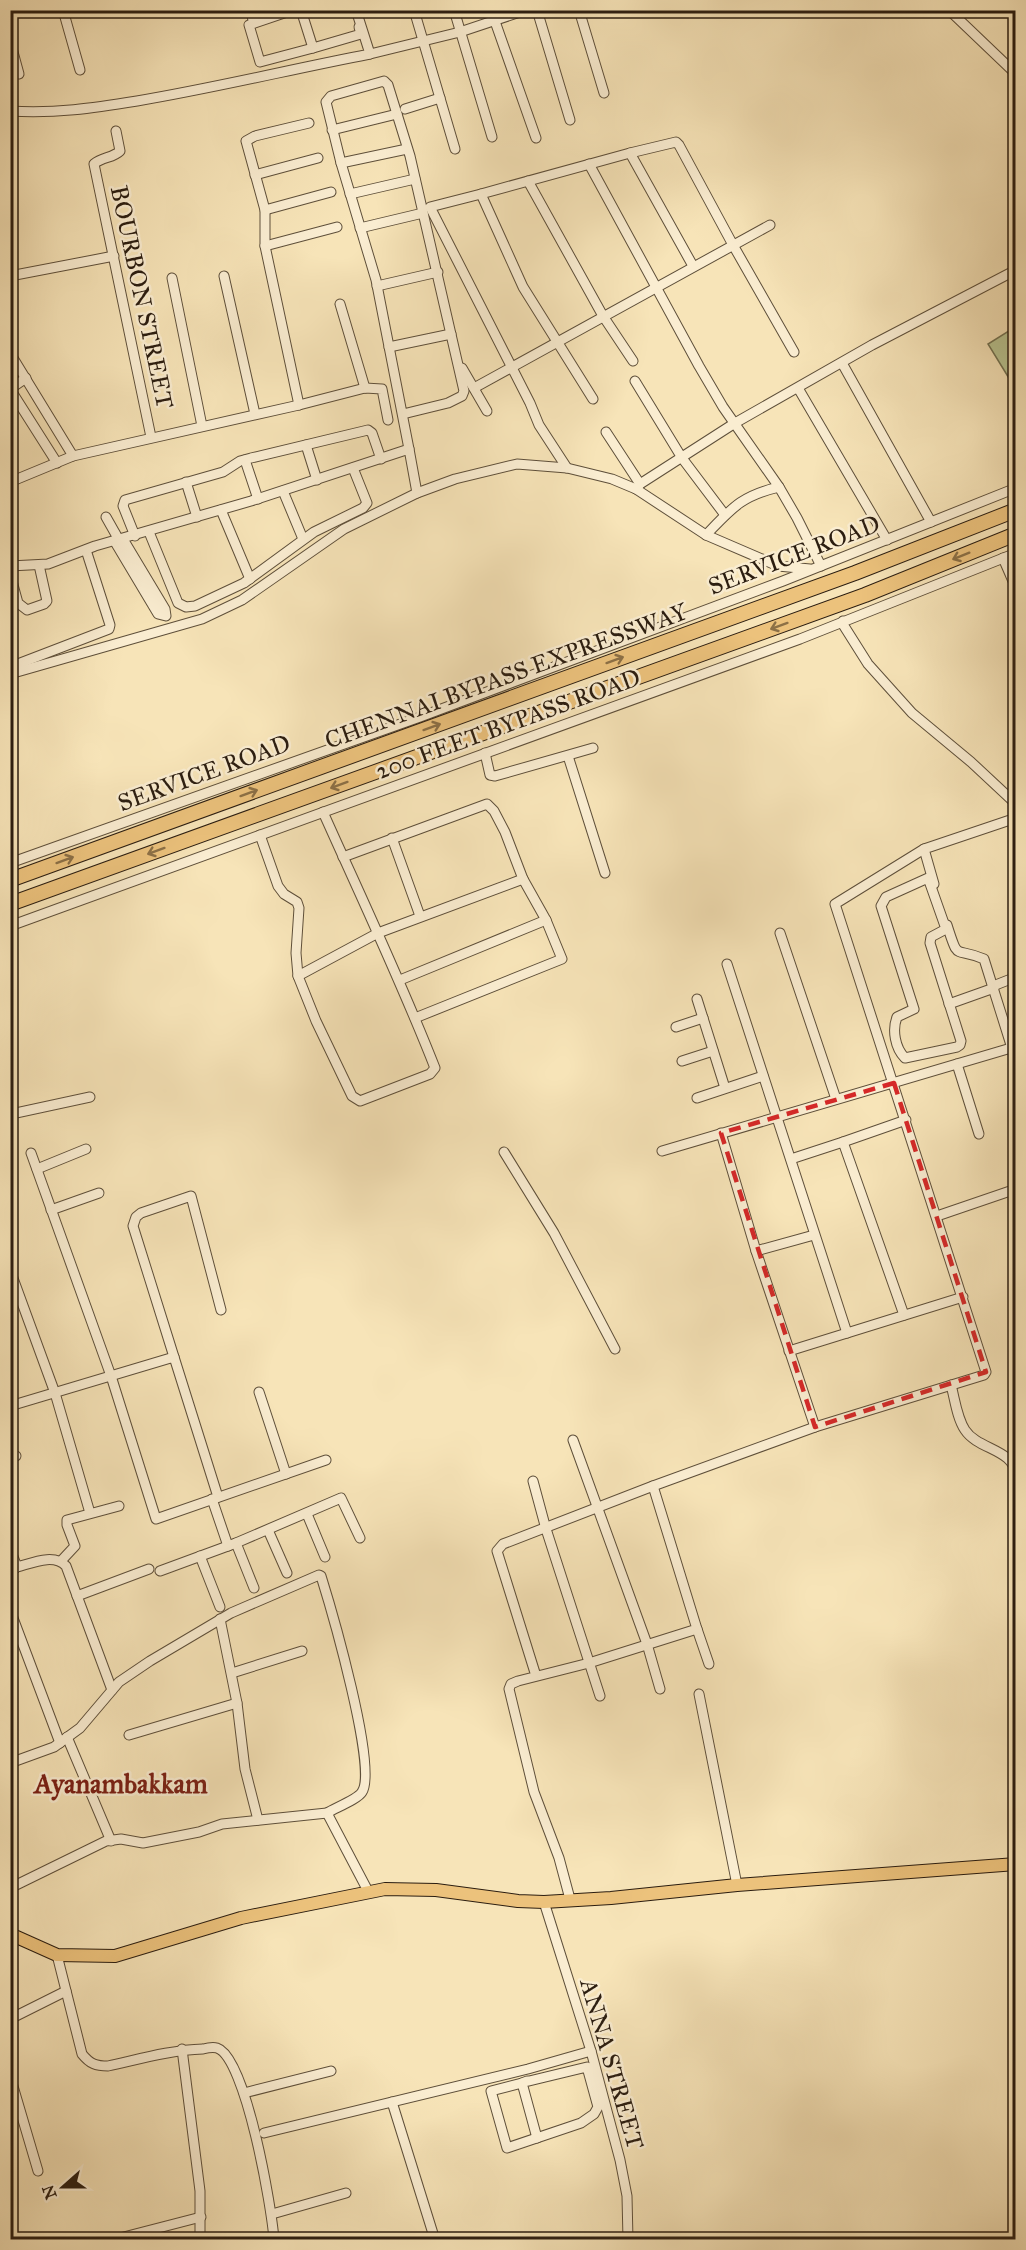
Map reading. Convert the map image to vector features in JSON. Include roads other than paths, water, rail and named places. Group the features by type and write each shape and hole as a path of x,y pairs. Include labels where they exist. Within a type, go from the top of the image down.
{"highway":[{"name":"CHENNAI BYPASS EXPRESSWAY","path":"10,880 855,573 1016,510"},
{"name":"CHENNAI BYPASS EXPRESSWAY","path":"10,904 865,595 1016,534"}],"main road":[{"path":"10,1934 57,1954 115,1956 241,1918 385,1889 436,1890 518,1901 544,1902 1016,1864"}],"street":[{"path":"63,10 80,70"},
{"path":"250,10 254,23"},
{"path":"293,10 249,25 260,62 361,34 354,10"},
{"path":"301,10 313,48"},
{"path":"354,10 370,54"},
{"path":"414,10 455,148"},
{"path":"454,10 492,137"},
{"path":"491,10 536,138"},
{"path":"10,111 41,113 70,111 185,93 423,42 495,22 526,10"},
{"path":"537,10 570,120"},
{"path":"579,10 604,93"},
{"path":"949,10 1016,74"},
{"path":"10,41 19,74"},
{"path":"403,414 448,403 464,395 438,272 407,149 401,111 384,81 327,99 326,108 377,286 417,493"},
{"path":"332,130 440,98"},
{"path":"299,405 265,246 265,210 246,141 309,123"},
{"name":"BOURBON STREET","path":"116,131 120,151 117,155 99,160 94,164 151,437"},
{"path":"567,468 539,425 430,207 676,142 794,352"},
{"path":"341,163 407,149"},
{"path":"630,153 693,266"},
{"path":"255,175 318,158"},
{"path":"10,674 172,628 222,611 344,529 417,493 455,479 517,464 567,468 638,487 706,535 778,566 817,568 797,518 708,381 589,164"},
{"path":"350,194 415,179"},
{"path":"528,181 603,316 633,361"},
{"path":"265,210 331,192"},
{"path":"481,194 523,287 593,399"},
{"path":"360,228 423,213"},
{"path":"474,388 770,225"},
{"path":"265,246 337,227"},
{"path":"10,276 114,256"},
{"path":"638,487 735,423 872,345 1016,270"},
{"path":"377,286 438,272"},
{"path":"224,276 255,414"},
{"path":"172,278 202,426"},
{"path":"340,304 365,388"},
{"path":"389,347 451,334"},
{"path":"10,353 73,456"},
{"path":"842,363 931,522"},
{"path":"462,368 487,411"},
{"path":"26,378 10,389 57,463"},
{"path":"635,381 682,458 725,515"},
{"path":"10,482 73,456 365,388 382,389 388,420"},
{"path":"798,388 887,540"},
{"path":"135,536 123,506 124,500 223,472 245,460 368,430 372,433 381,459"},
{"path":"606,432 638,487"},
{"path":"306,445 317,480"},
{"path":"10,566 39,566 258,499 409,449"},
{"path":"245,460 258,499"},
{"path":"149,532 178,603 182,606 195,606 244,583 314,532 363,508 367,503 353,468"},
{"path":"186,482 197,517"},
{"path":"706,535 733,507 755,493 779,487"},
{"name":"SERVICE ROAD","path":"10,863 420,717 817,568 1016,488"},
{"path":"283,490 303,540"},
{"path":"221,510 250,579"},
{"path":"106,517 165,609 172,628"},
{"path":"10,667 109,629 110,625 86,550"},
{"name":"200 FEET BYPASS ROAD","path":"10,926 843,621 1016,553"},
{"path":"1003,558 1016,588"},
{"path":"10,574 18,603 27,610 47,601 39,566"},
{"path":"843,621 868,664 912,712 1016,804"},
{"path":"485,753 490,775 495,776 593,748"},
{"path":"568,756 605,873"},
{"path":"343,857 487,804 494,811 505,832 523,879 546,920 562,959 415,1018"},
{"path":"260,835 278,886 284,894 297,902 299,908 296,953 298,976 316,1021 352,1096 360,1101 434,1072 435,1068 400,980 323,812"},
{"path":"536,1676 497,1551 502,1544 815,1427 984,1376 986,1372 963,1297 835,904 924,849 1016,818"},
{"path":"392,838 420,916"},
{"path":"924,849 955,950 961,954 984,959 1016,1061"},
{"path":"928,878 946,929 932,937 930,943 961,1041 960,1045 905,1058 901,1054 894,1025 897,1017 914,1009 880,906 886,897 928,878"},
{"path":"298,976 378,933 523,879"},
{"path":"400,980 546,920"},
{"path":"780,933 836,1099"},
{"path":"727,964 847,1333"},
{"path":"949,1004 1016,977"},
{"path":"698,999 725,1088"},
{"path":"676,1027 703,1018"},
{"path":"662,1151 1011,1048"},
{"path":"682,1061 713,1052"},
{"path":"886,1059 901,1054"},
{"path":"957,1064 979,1134"},
{"path":"697,1098 763,1076"},
{"path":"10,1109 16,1113 90,1097"},
{"path":"791,1159 906,1120"},
{"path":"721,1133 756,1251 815,1427"},
{"path":"843,1142 904,1315"},
{"path":"37,1169 86,1149"},
{"path":"504,1152 554,1233 615,1349"},
{"path":"31,1153 111,1376 156,1519 326,1460"},
{"path":"937,1216 1016,1189"},
{"path":"51,1210 99,1193"},
{"path":"221,1310 191,1196 141,1213 136,1217 133,1226 215,1498 232,1544 254,1588"},
{"path":"756,1251 814,1235"},
{"path":"10,1270 55,1394 90,1513"},
{"path":"789,1351 963,1297"},
{"path":"10,1406 174,1357"},
{"path":"951,1385 961,1424 966,1433 980,1443 1012,1457 1016,1475"},
{"path":"259,1392 286,1474"},
{"path":"573,1440 660,1689"},
{"path":"533,1481 546,1529 600,1696"},
{"path":"653,1486 709,1664"},
{"path":"160,1572 268,1530 341,1498 360,1538"},
{"path":"61,1561 75,1546 67,1520 119,1506"},
{"path":"307,1514 325,1557"},
{"path":"268,1530 287,1573"},
{"path":"10,1549 14,1570 52,1558 61,1561 66,1566 112,1690"},
{"path":"200,1556 220,1607"},
{"path":"77,1596 149,1569"},
{"path":"10,1763 54,1747 64,1740 80,1728 119,1682 150,1661 220,1619 316,1575 321,1576 347,1666 366,1764 367,1782 362,1794 327,1813 222,1824 199,1833 143,1844 121,1839 111,1841 79,1853 10,1888"},
{"path":"10,1610 64,1740 111,1841"},
{"path":"220,1619 232,1673 245,1768 258,1820"},
{"path":"570,1899 559,1858 534,1792 509,1689 511,1684 697,1629"},
{"path":"232,1673 302,1651"},
{"path":"699,1694 737,1885"},
{"path":"129,1735 237,1703"},
{"path":"327,1813 368,1891"},
{"name":"ANNA STREET","path":"544,1902 591,2051 620,2160 627,2196 628,2240"},
{"path":"57,1954 82,2054 87,2061 96,2066 108,2066 182,2049 217,2048 226,2055 244,2093 265,2174 274,2240"},
{"path":"10,2019 66,1991"},
{"path":"182,2049 200,2191 200,2240"},
{"path":"264,2133 591,2051"},
{"path":"587,2067 598,2107 594,2114 581,2123 537,2138 507,2148 491,2091 587,2067"},
{"path":"526,2069 526,2082 537,2138"},
{"path":"244,2093 331,2071"},
{"path":"10,2076 38,2171"},
{"path":"392,2102 435,2240"},
{"path":"272,2214 346,2193"},
{"path":"112,2240 201,2217"},
{"path":"931,2240 942,2238"}],"district":[{"name":"Ayanambakkam","path":"121,1784"}]}
